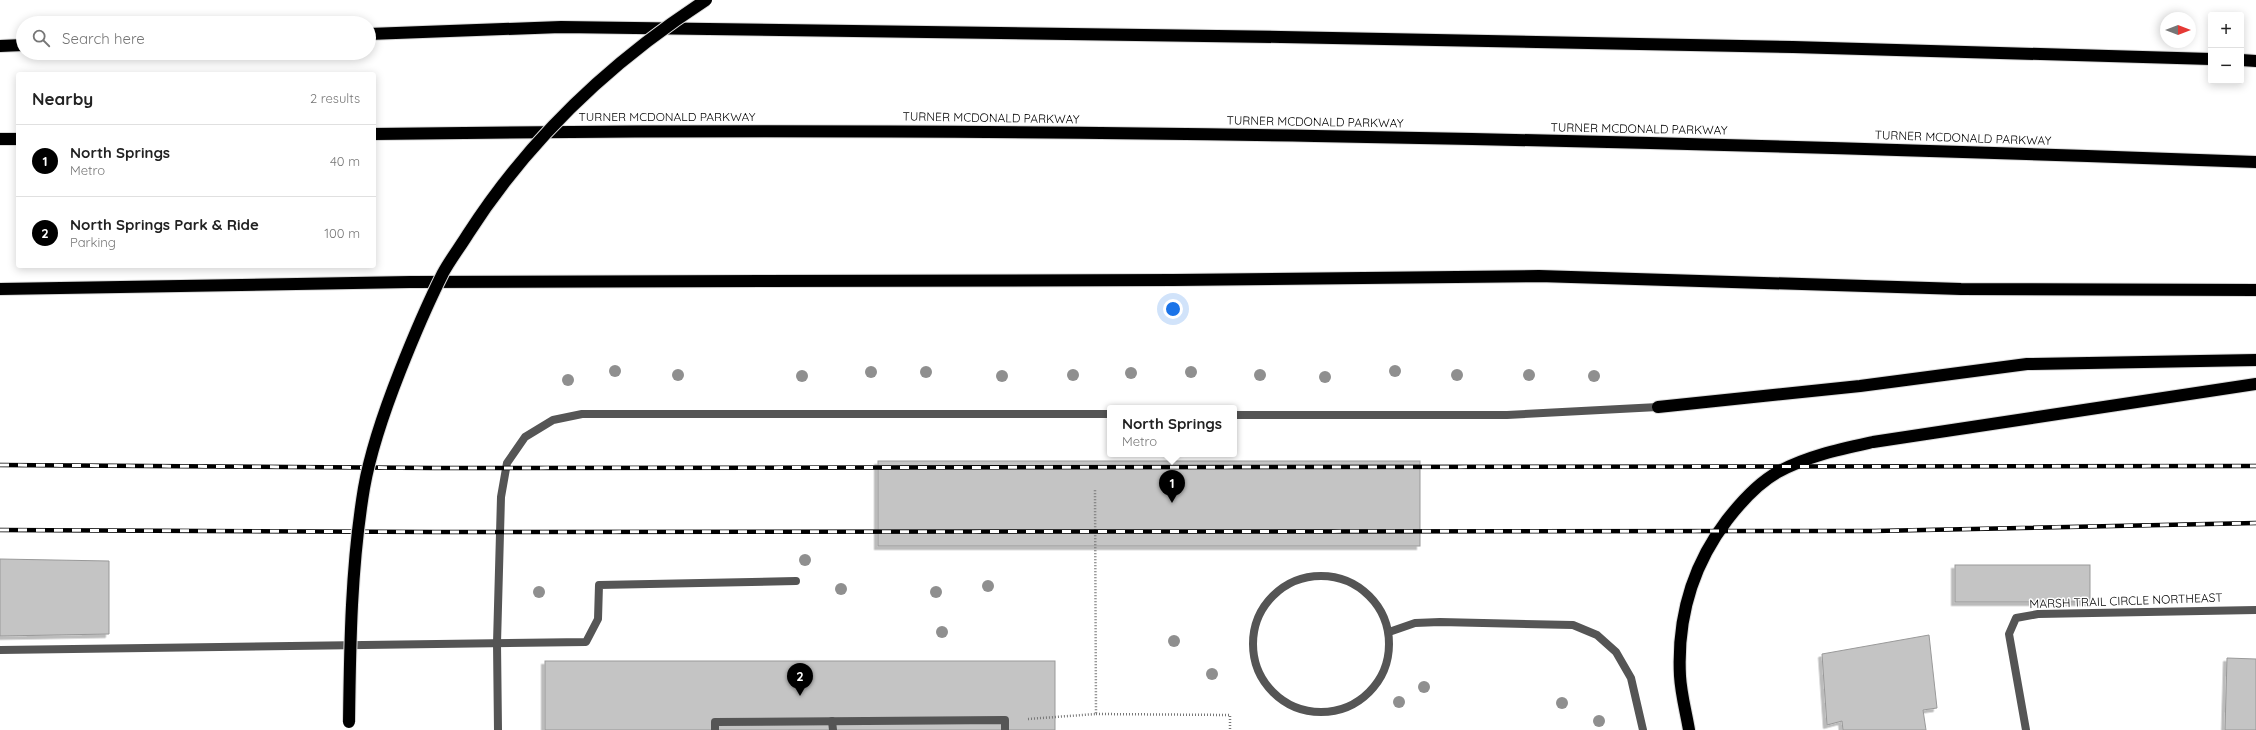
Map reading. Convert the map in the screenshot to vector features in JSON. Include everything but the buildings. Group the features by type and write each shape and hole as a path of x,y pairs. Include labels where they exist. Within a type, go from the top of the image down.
{"highway":[{"path":"349,726 350,642 354,561 364,487 383,414 410,345 444,272 482,212 529,152 575,104 622,61 675,20 706,0"},
{"path":"376,34 561,27 1281,37 1793,47 2208,59"},
{"path":"0,46 16,45"},
{"path":"2244,60 2256,61"},
{"name":"TURNER MCDONALD PARKWAY","path":"376,134 785,130 1279,135 1815,148 2256,162"},
{"path":"0,140 16,139"},
{"path":"0,290 418,282 1181,280 1539,276 1961,289 2256,290"},
{"path":"1658,407 1860,386 2028,364 2256,360"},
{"path":"1689,730 1680,677 1680,632 1689,589 1710,542 1741,502 1777,472 1824,453 1873,442 2256,384"}],"street":[{"path":"1237,414 1507,415 1658,407"},
{"path":"498,730 497,643 501,497 507,463 525,437 553,420 582,414 1107,414"},
{"path":"1318,575 1345,579 1365,591 1381,609 1389,632 1389,654 1382,677 1367,696 1346,708 1323,713 1297,708 1276,696 1261,678 1254,655 1254,631 1260,612 1271,598 1295,580 1318,575"},
{"path":"0,650 586,642 598,620 599,585 796,581"},
{"name":"MARSH TRAIL CIRCLE NORTHEAST","path":"2026,730 2009,634 2016,618 2038,614 2256,610"},
{"path":"1389,632 1415,623 1573,625 1597,636 1616,652 1631,678 1643,730"},
{"path":"715,730 715,722 1005,720 1005,730"},
{"path":"832,721 832,730"}],"path":[{"path":"1095,490 1096,714"},
{"path":"1005,720 1096,714 1230,715 1230,730"}],"railway":[{"path":"0,465 435,468 2256,466"},
{"path":"0,530 435,532 1875,531 2256,523"}],"place":[{"name":"North Springs","path":"1172,503"},
{"name":"North Springs Park & Ride","path":"800,696"}]}
